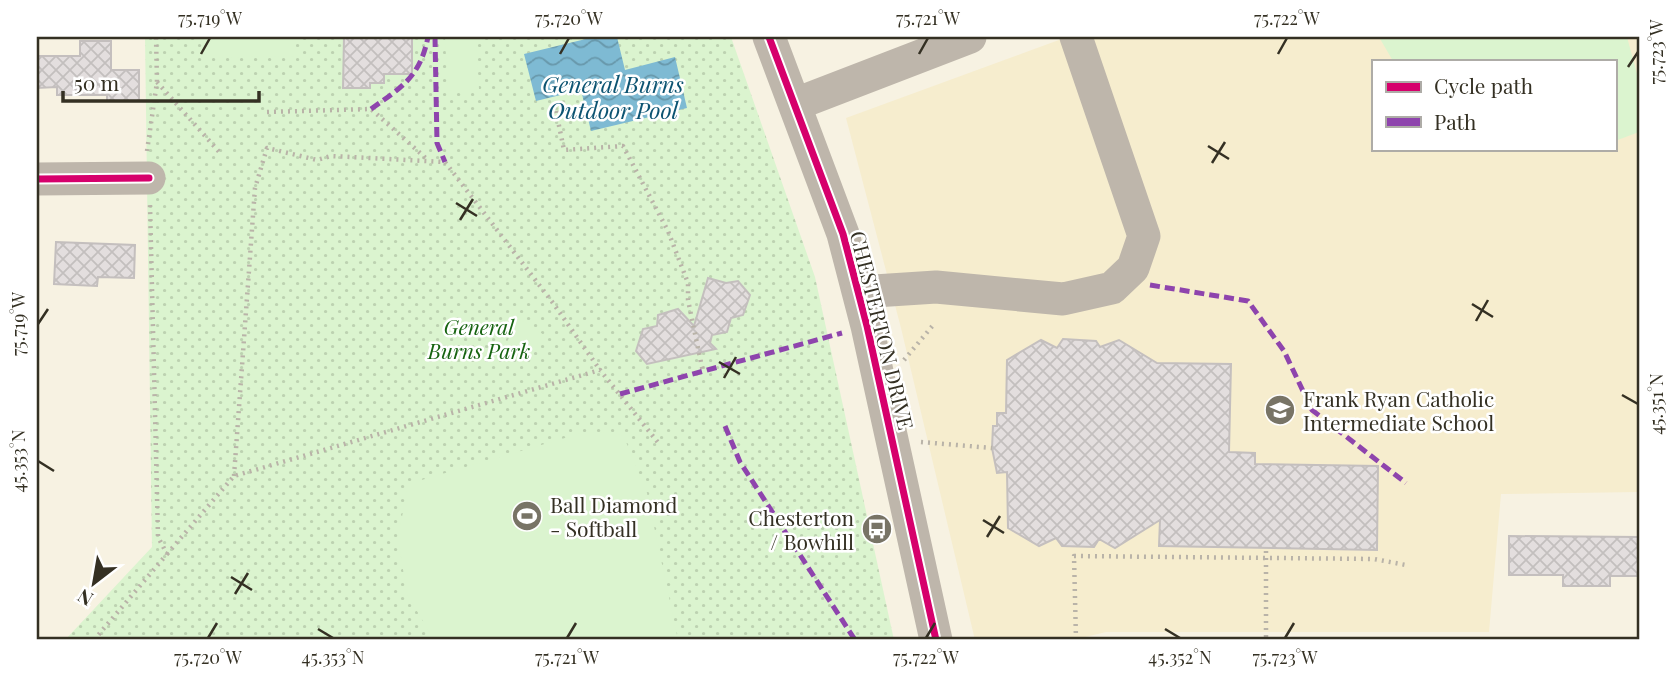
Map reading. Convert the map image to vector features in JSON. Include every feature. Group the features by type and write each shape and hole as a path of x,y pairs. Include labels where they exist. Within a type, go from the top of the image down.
{"street":[{"name":"CHESTERTON DRIVE","path":"769,37 843,234 859,292 936,640"},
{"path":"796,104 970,37"},
{"path":"859,292 936,287 1063,299 1112,288 1133,268 1144,236 1076,37"},
{"path":"37,179 149,178"}],"path":[{"path":"156,37 157,82 147,151 158,537 167,554"},
{"path":"157,82 221,154"},
{"path":"267,112 371,109 429,161"},
{"path":"556,111 564,150 623,146 641,174 668,230 688,283 688,300 703,372"},
{"path":"234,475 255,188 267,148 317,160 331,156 445,162 553,303 600,370 660,445"},
{"path":"904,360 934,324"},
{"path":"94,640 234,475 600,370"},
{"path":"892,440 992,448"},
{"path":"1266,551 1266,640"},
{"path":"1076,640 1074,556 1374,559 1406,565"}],"shaded area":[{"name":"Frank Ryan Catholic Intermediate School","path":"1067,37 1639,37 1639,492 1501,494 1489,632 1106,632 1073,640 975,640 901,328 846,118"}],"green space":[{"name":"General Burns Park","path":"145,37 731,37 815,277 894,640 65,640 152,547"},
{"path":"203,37 296,37 296,56 203,58"},
{"path":"445,37 476,37 479,89 448,91"},
{"path":"1379,37 1627,37 1639,81 1639,132 1616,141 1616,60 1392,60"},
{"path":"521,320 544,335 524,364 502,349"},
{"name":"Ball Diamond - Softball","path":"613,432 624,437 647,493 678,640 434,640 407,594 398,539 408,484 582,433"}],"water":[{"name":"General Burns Outdoor Pool","path":"594,37 617,37 625,70 675,57 687,108 591,131 581,90 536,101 524,54"}],"building":[{"path":"344,37 412,37 412,74 384,74 384,83 370,83 370,88 343,88"},
{"path":"80,41 111,41 111,70 139,70 139,101 107,101 107,95 57,95 57,87 37,88 37,56 80,56"},
{"path":"56,242 135,245 134,278 98,277 97,286 54,284"},
{"path":"708,278 726,283 738,281 750,295 743,315 731,318 727,332 712,335 710,343 716,349 647,364 636,351 643,329 657,326 658,315 678,309 694,326"},
{"path":"1063,339 1096,341 1100,347 1119,340 1157,363 1231,364 1229,452 1255,453 1255,464 1378,466 1377,550 1159,546 1160,520 1115,548 1099,539 1094,547 1062,546 1056,538 1039,546 1008,528 1007,472 997,473 992,448 993,426 997,426 997,413 1006,413 1007,360 1041,340 1057,348"},
{"path":"1509,536 1639,537 1639,576 1610,576 1610,586 1563,586 1563,575 1509,575"}],"marked path":[{"path":"371,109 401,87 415,72 428,37"},
{"path":"435,37 437,143 445,162"},
{"path":"1150,285 1248,301 1284,351 1312,410 1406,483"},
{"path":"620,394 842,333"},
{"path":"725,426 740,462 855,640"}],"cycle path":[{"path":"769,37 843,234 867,326 936,640"},
{"path":"37,179 149,178"}],"place":[{"name":"Frank Ryan Catholic Intermediate School","path":"1280,410"},
{"name":"Ball Diamond - Softball","path":"527,516"},
{"name":"Chesterton / Bowhill","path":"877,529"}]}
